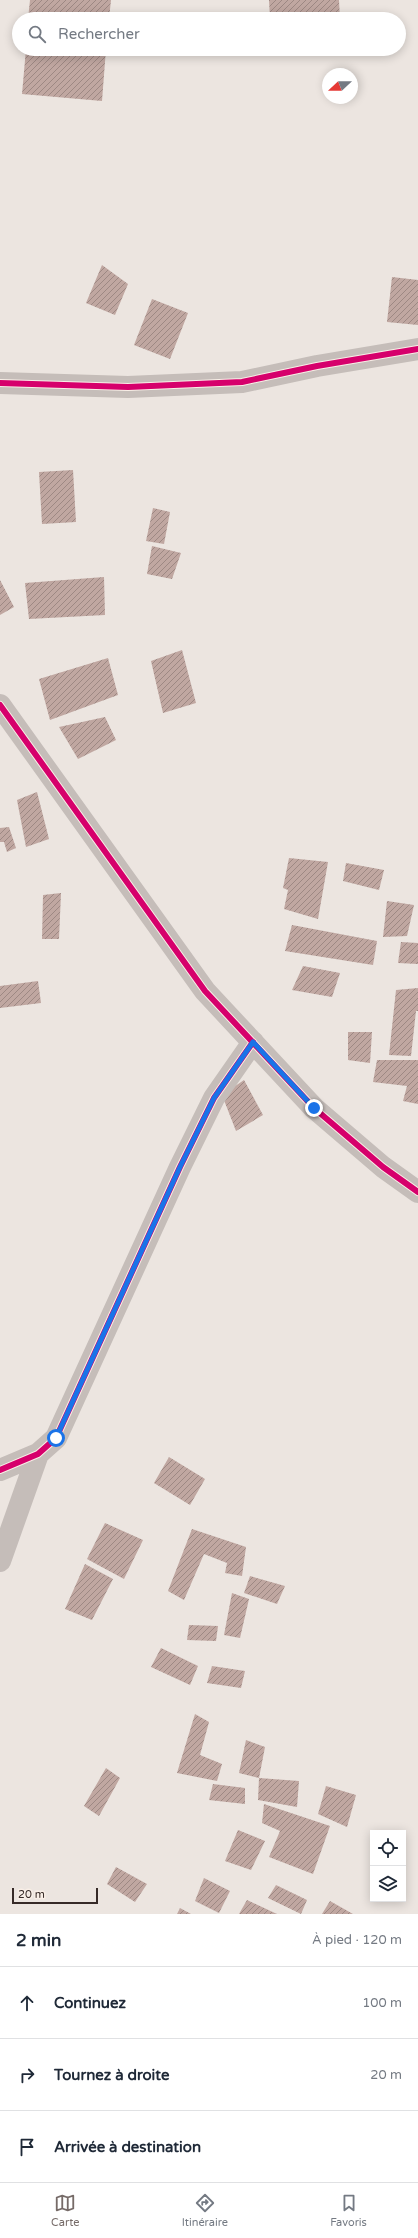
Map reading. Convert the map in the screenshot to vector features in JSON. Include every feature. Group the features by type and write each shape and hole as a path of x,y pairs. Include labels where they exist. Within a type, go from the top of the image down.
{"street":[{"path":"0,383 128,387 242,382 317,366 418,349"},
{"path":"0,705 205,991 314,1108 383,1167 418,1192"},
{"path":"0,1470 38,1454 56,1438 180,1167 207,1112 214,1098 253,1042"},
{"path":"0,1561 38,1454"}],"building":[{"path":"30,0 111,0 110,12 29,12"},
{"path":"269,0 339,0 340,12 270,12"},
{"path":"25,56 105,56 102,101 22,94"},
{"path":"102,265 128,284 115,315 86,303"},
{"path":"392,277 418,280 418,325 387,322"},
{"path":"152,299 188,313 170,359 134,345"},
{"path":"73,470 76,522 42,524 39,472"},
{"path":"153,508 170,512 164,544 146,541"},
{"path":"152,546 181,553 172,579 147,574"},
{"path":"104,577 105,615 29,619 25,583"},
{"path":"0,580 14,607 0,615"},
{"path":"182,650 196,703 163,713 151,661"},
{"path":"108,658 118,695 50,720 39,679"},
{"path":"105,717 116,740 78,759 59,727"},
{"path":"37,792 49,839 26,847 17,800"},
{"path":"9,827 16,848 7,852 4,842 0,842 0,828"},
{"path":"289,858 328,862 318,919 284,909 288,890 283,888"},
{"path":"346,863 384,870 379,890 343,881"},
{"path":"61,893 59,939 42,939 43,895"},
{"path":"387,901 414,905 407,936 383,937"},
{"path":"292,925 377,941 373,965 285,951"},
{"path":"401,942 418,943 418,964 398,963"},
{"path":"303,966 340,973 332,997 292,990"},
{"path":"38,981 41,1003 0,1008 0,986"},
{"path":"418,988 418,1011 416,1011 411,1056 389,1055 396,990"},
{"path":"348,1032 372,1032 370,1063 348,1060"},
{"path":"377,1060 418,1060 418,1104 403,1101 407,1086 373,1082"},
{"path":"244,1080 263,1115 236,1131 222,1095"},
{"path":"169,1457 205,1479 190,1505 154,1483"},
{"path":"105,1523 143,1540 124,1579 87,1559"},
{"path":"192,1529 246,1547 242,1576 225,1573 227,1563 204,1554 184,1600 168,1591"},
{"path":"85,1564 113,1579 92,1620 65,1609"},
{"path":"250,1576 285,1586 277,1604 244,1593"},
{"path":"232,1593 249,1599 240,1638 224,1635"},
{"path":"189,1625 218,1626 216,1641 187,1640"},
{"path":"161,1648 198,1666 190,1685 151,1667"},
{"path":"212,1666 245,1671 241,1688 207,1683"},
{"path":"195,1714 209,1722 200,1755 222,1764 217,1781 177,1773"},
{"path":"246,1740 265,1747 259,1778 239,1773"},
{"path":"106,1768 120,1778 99,1816 84,1806"},
{"path":"259,1778 299,1781 297,1807 258,1800"},
{"path":"213,1784 245,1788 245,1804 209,1800"},
{"path":"326,1786 356,1795 347,1827 318,1814"},
{"path":"264,1804 330,1826 313,1874 269,1857 280,1831 262,1823"},
{"path":"238,1830 265,1841 251,1870 225,1861"},
{"path":"116,1867 147,1884 135,1902 107,1884"},
{"path":"204,1878 230,1891 219,1913 195,1901"},
{"path":"276,1885 307,1900 301,1914 268,1898"},
{"path":"247,1900 277,1914 239,1914"},
{"path":"330,1901 353,1914 322,1914"},
{"path":"180,1908 191,1914 177,1914"}],"cycle path":[{"path":"0,383 128,387 242,382 317,366 418,349"},
{"path":"0,705 205,991 314,1108 383,1167 418,1192"},
{"path":"0,1470 38,1454 56,1438 180,1167 214,1098 253,1042"}],"route":[{"path":"56,1438 180,1167 214,1098 253,1042 314,1108"}]}
